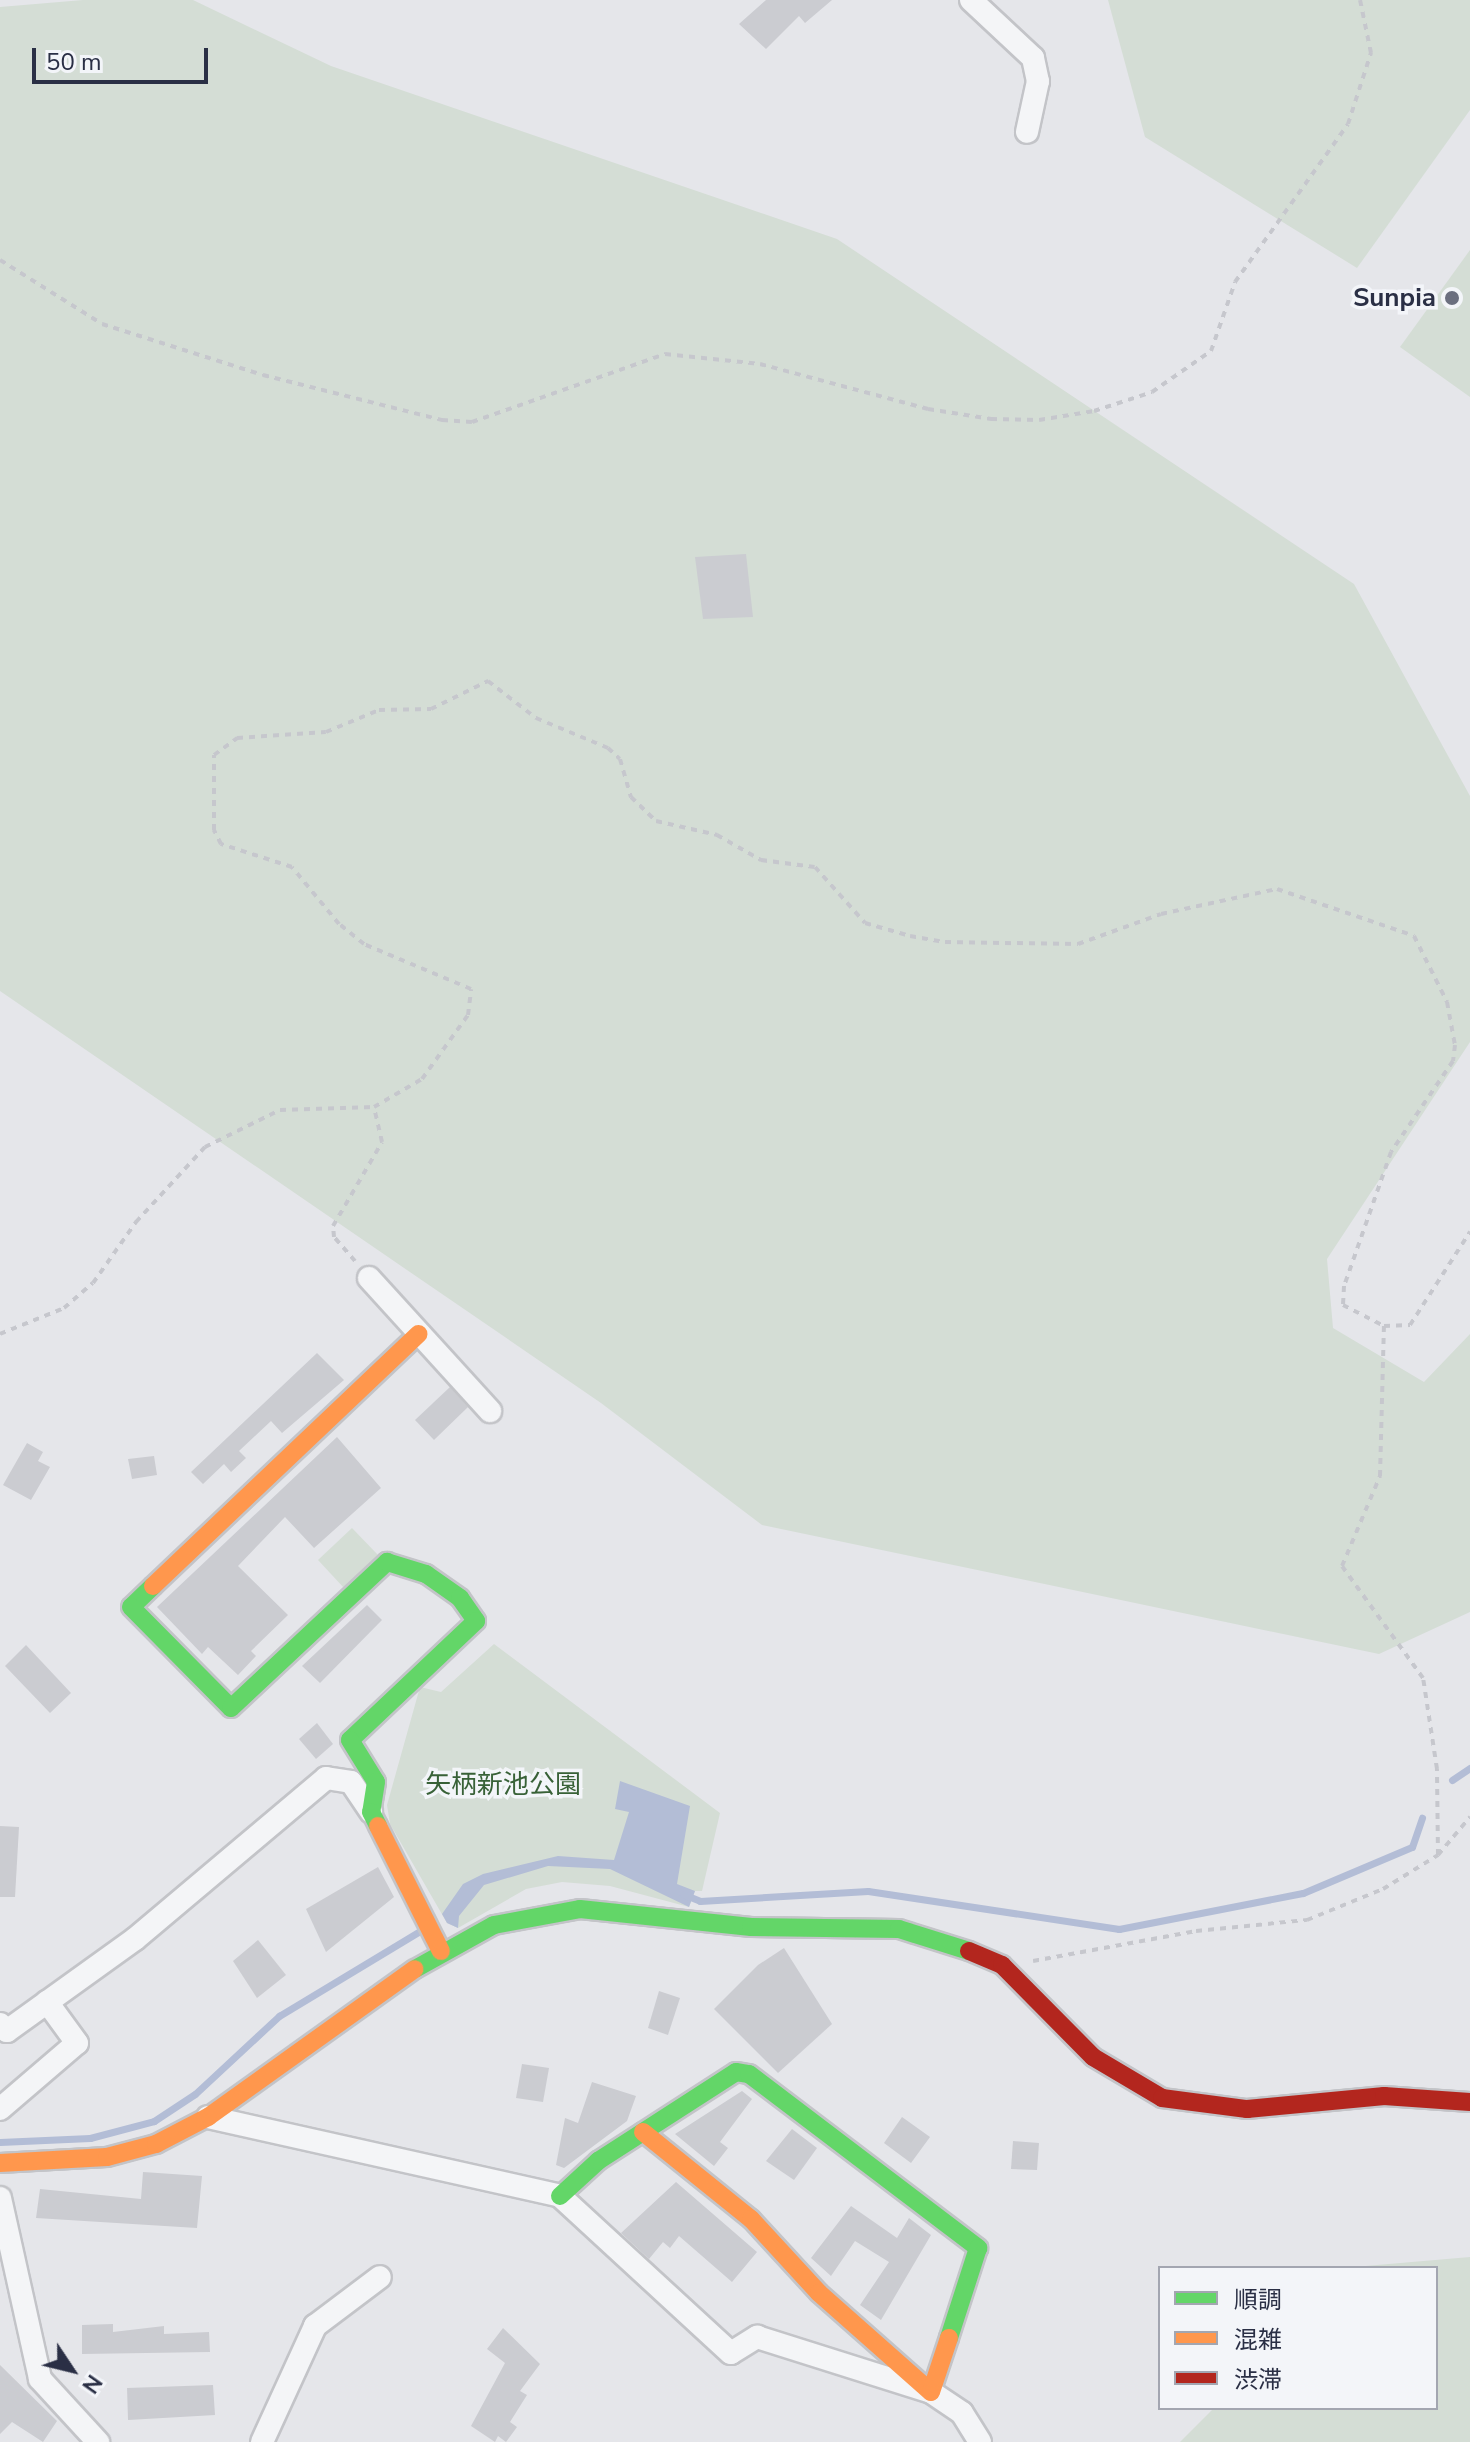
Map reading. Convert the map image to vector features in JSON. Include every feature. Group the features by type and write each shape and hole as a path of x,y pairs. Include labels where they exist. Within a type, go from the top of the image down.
{"street":[{"path":"971,0 1033,58 1038,81 1027,132"},
{"path":"369,1278 490,1411"},
{"path":"371,1812 376,1782 350,1740 476,1621 460,1598 426,1574 387,1562 231,1708 131,1607 419,1334"},
{"path":"0,2024 7,2031 135,1939 326,1778 351,1782 371,1812 427,1917 438,1944"},
{"path":"0,2163 107,2157 156,2144 208,2117 438,1944 494,1925 580,1909 751,1927 899,1929 1002,1965 1093,2057 1162,2098 1247,2109 1384,2096 1470,2102"},
{"path":"0,2109 77,2043 47,2002"},
{"path":"560,2196 643,2132 736,2072 749,2074 978,2248 931,2392"},
{"path":"208,2117 560,2196 731,2353 757,2337 931,2392"},
{"path":"643,2132 751,2219 819,2293 931,2392 962,2413 980,2442"},
{"path":"0,2198 40,2379 98,2442"},
{"path":"262,2442 315,2326 380,2277"}],"path":[{"path":"0,260 102,324 263,375 442,420 472,422 665,354 760,364 928,409 991,419 1039,420 1094,411 1152,392 1211,351 1235,282 1348,124 1371,53 1360,0"},
{"path":"0,1334 64,1308 93,1283 136,1222 205,1147 280,1110 374,1107 422,1079 468,1015 471,989 364,944 339,924 292,867 238,853 221,844 214,830 219,746 237,738 326,732 379,710 431,709 488,681 536,718 608,748 620,759 631,797 656,821 717,835 761,860 815,867 865,923 910,936 945,942 1078,944 1161,914 1277,889 1398,925 1414,936 1434,969 1455,1045 1453,1061 1391,1152 1344,1286 1343,1305 1384,1326 1410,1325 1470,1232"},
{"path":"369,1278 334,1237 333,1226 382,1142 374,1107"},
{"path":"1384,1326 1380,1476 1342,1566 1423,1678 1437,1769 1438,1855"},
{"path":"1002,1965 1196,1931 1307,1920 1383,1889 1438,1855 1470,1817"}],"green space":[{"path":"83,0 193,0 331,66 837,239 1354,584 1470,796 1470,1042 1327,1259 1333,1328 1424,1382 1470,1334 1470,1612 1379,1654 762,1525 601,1403 0,991 0,7"},
{"path":"1108,0 1470,0 1470,110 1357,268 1145,137"},
{"name":"Sunpia","path":"1470,250 1470,397 1400,347"},
{"path":"352,1528 378,1555 344,1588 318,1560"},
{"name":"矢柄新池公園","path":"494,1644 720,1813 702,1891 695,1891 689,1907 610,1886 562,1882 526,1889 458,1928 447,1923 390,1824 387,1805 420,1687 441,1692"},
{"path":"1470,2257 1470,2442 1180,2442 1212,2410 1438,2410 1438,2266 1365,2266"}],"water":[{"path":"620,1781 690,1806 677,1884 695,1891 689,1907 610,1869 548,1866 484,1885 459,1916 458,1928 447,1923 442,1914 463,1884 483,1874 558,1856 614,1860 629,1812 615,1809"}],"building":[{"path":"766,0 832,0 805,23 799,16 766,49 739,24"},
{"path":"746,554 753,617 703,619 695,557"},
{"path":"317,1353 344,1380 282,1433 271,1421 239,1451 246,1458 231,1472 224,1464 203,1484 191,1472"},
{"path":"450,1387 468,1407 434,1440 415,1420"},
{"path":"337,1437 381,1488 314,1548 285,1517 238,1566 288,1615 251,1651 256,1656 238,1675 208,1647 202,1654 157,1607"},
{"path":"27,1443 43,1452 38,1461 50,1467 31,1500 3,1485"},
{"path":"154,1456 157,1475 132,1479 128,1459"},
{"path":"367,1605 382,1620 320,1683 302,1666"},
{"path":"26,1645 71,1693 50,1713 5,1666"},
{"path":"317,1723 333,1744 316,1759 299,1739"},
{"path":"0,1826 19,1827 15,1897 0,1897"},
{"path":"378,1867 394,1897 326,1952 306,1909"},
{"path":"258,1940 286,1975 257,1998 233,1961"},
{"path":"784,1948 832,2024 778,2073 714,2009 758,1965"},
{"path":"659,1991 680,1998 668,2035 648,2028"},
{"path":"522,2064 549,2068 543,2102 516,2098"},
{"path":"592,2082 636,2096 627,2121 564,2168 556,2165 565,2118 578,2123"},
{"path":"742,2091 752,2099 720,2142 728,2148 714,2166 675,2134"},
{"path":"902,2117 930,2137 911,2163 884,2143"},
{"path":"792,2129 817,2148 794,2180 766,2161"},
{"path":"1013,2141 1039,2143 1037,2170 1011,2169"},
{"path":"143,2172 202,2176 197,2228 36,2218 40,2189 141,2199"},
{"path":"676,2182 757,2252 732,2282 679,2236 670,2248 663,2242 649,2259 621,2233"},
{"path":"851,2206 897,2238 909,2218 931,2235 881,2320 860,2305 889,2262 855,2241 831,2276 811,2258"},
{"path":"113,2324 113,2332 164,2326 164,2334 209,2332 210,2352 82,2354 82,2325"},
{"path":"503,2328 540,2364 520,2391 527,2395 510,2422 517,2427 506,2442 498,2436 495,2442 471,2426 505,2363 487,2349"},
{"path":"0,2365 57,2421 43,2442 12,2422 0,2434"},
{"path":"213,2385 215,2415 128,2420 127,2388"}],"waterway":[{"path":"1452,1780 1470,1768"},
{"path":"683,1894 700,1901 868,1891 1119,1929 1303,1893 1412,1847 1422,1818"},
{"path":"0,2142 90,2138 154,2121 195,2094 279,2016 423,1929"}],"traffic: fast":[{"path":"153,1586 131,1607 231,1708 387,1562 426,1574 460,1598 476,1621 350,1740 376,1782 371,1812 378,1826"},
{"path":"415,1969 494,1925 580,1909 751,1927 899,1929 969,1951"},
{"path":"560,2196 598,2161 736,2072 749,2074 978,2248 949,2338"}],"traffic: slow":[{"path":"153,1586 419,1334"},
{"path":"378,1826 441,1951"},
{"path":"0,2163 107,2157 156,2144 208,2117 415,1969"},
{"path":"643,2132 751,2219 819,2293 931,2392 949,2338"}],"traffic: jam":[{"path":"969,1951 1002,1965 1093,2057 1162,2098 1247,2109 1384,2096 1470,2102"}],"place":[{"name":"Sunpia","path":"1452,298"}]}
